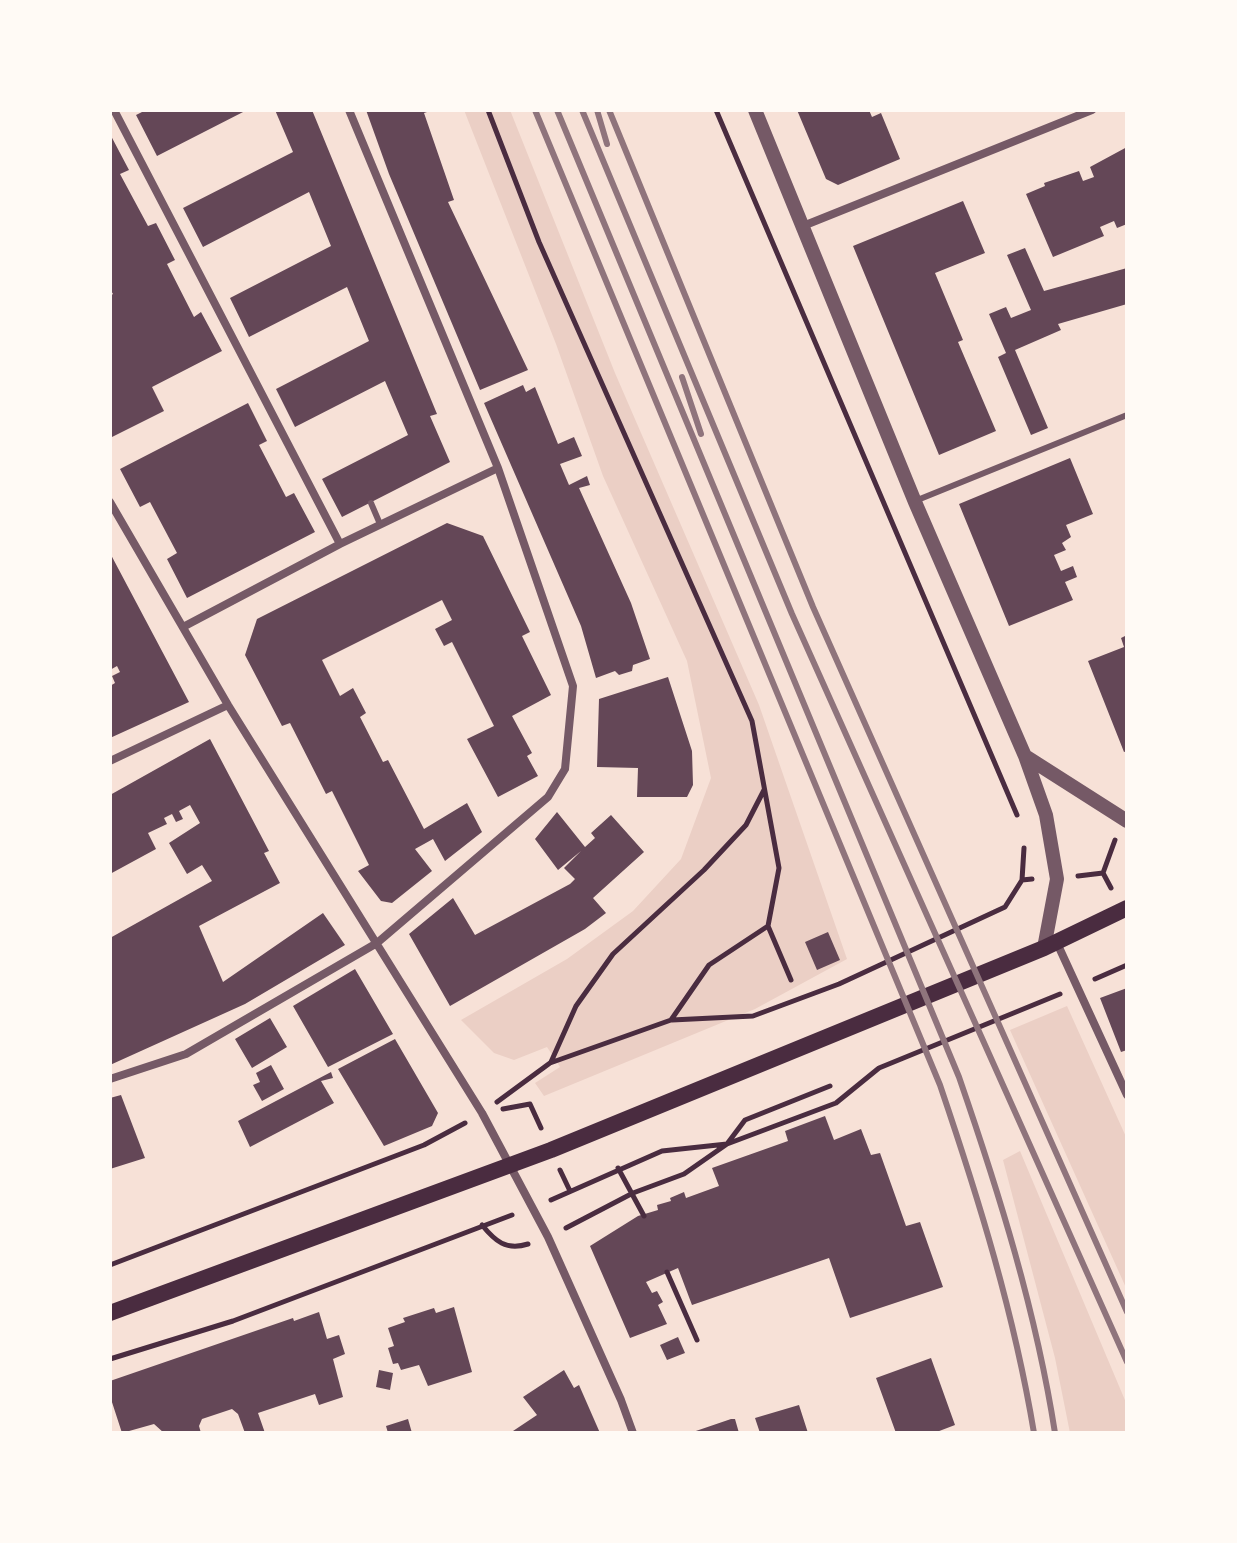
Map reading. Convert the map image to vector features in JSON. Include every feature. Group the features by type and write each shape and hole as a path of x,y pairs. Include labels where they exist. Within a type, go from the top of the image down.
{"main road":[{"path":"110,1313 512,1165 1050,945 1125,909"}],"street":[{"path":"114,110 340,544"},
{"path":"110,1079 186,1054 377,943 548,797 565,769 573,686 498,468 349,110"},
{"path":"755,110 915,502 1025,756 1046,815 1057,879 1050,945 1076,987 1127,1095"},
{"path":"803,226 1092,110"},
{"path":"183,627 340,544 498,468"},
{"path":"110,502 112,513 228,705 512,1165 615,1386 633,1433"},
{"path":"110,761 228,705"},
{"path":"1025,756 1125,820"}],"lane":[{"path":"915,502 1127,415"},
{"path":"371,503 380,524"}],"path":[{"path":"488,110 539,242 752,721 779,868 768,926 791,980"},
{"path":"716,110 1019,820"},
{"path":"550,1063 576,1006 613,954 704,870 746,825 765,788"},
{"path":"1103,873 1125,820"},
{"path":"110,1265 424,1145 482,1113 550,1063 671,1020 753,1016 839,984 1005,907 1022,880 1025,834"},
{"path":"1022,880 1103,873"},
{"path":"1103,873 1125,909"},
{"path":"671,1020 709,965 768,926"},
{"path":"633,1193 684,1174 727,1144 836,1103 879,1068 1127,965"},
{"path":"570,1191 662,1151 727,1144 745,1120 830,1086"},
{"path":"618,1168 644,1216"},
{"path":"110,1359 233,1321 482,1225"},
{"path":"667,1272 697,1340"}],"shaded area":[{"path":"464,110 510,110 615,373 759,705 847,959 755,1009 544,1096 535,1083 560,1067 547,1047 514,1060 494,1053 461,1020 567,959 633,911 681,859 711,778 687,661 603,476 556,344"},
{"path":"1067,1006 1127,1139 1127,1290 1010,1030"},
{"path":"1020,1151 1127,1405 1127,1433 1070,1433 1055,1358 1003,1160"}],"building":[{"path":"146,110 247,110 157,156 136,115"},
{"path":"275,110 312,110 437,414 430,416 450,462 342,517 322,479 408,435 385,381 295,427 276,389 369,341 347,287 249,337 230,298 331,246 309,192 203,247 183,208 293,152"},
{"path":"366,110 433,110 424,113 454,200 448,202 528,370 480,390 389,174"},
{"path":"797,110 869,110 872,117 881,113 900,159 838,185 826,179"},
{"path":"110,134 129,170 120,174 148,226 156,223 175,260 167,264 194,317 201,312 222,351 152,387 164,411 110,438 110,296 113,294 110,289"},
{"path":"1127,147 1127,224 1117,228 1114,221 1100,227 1104,236 1053,257 1026,194 1045,186 1044,183 1079,171 1083,181 1094,177 1090,167"},
{"path":"963,201 985,253 935,273 963,340 958,342 996,431 939,455 853,246"},
{"path":"1025,248 1044,291 1127,268 1127,304 1058,324 1061,330 1015,350 1048,428 1031,435 998,357 1006,353 989,314 1006,307 1011,318 1031,310 1007,255"},
{"path":"523,385 526,392 535,387 558,444 574,437 582,456 560,464 569,485 587,476 590,485 579,488 631,603 650,659 633,665 632,671 619,675 615,671 596,678 581,626 484,403"},
{"path":"248,403 267,441 259,445 286,497 294,493 315,532 187,598 167,559 177,553 150,502 140,507 120,469"},
{"path":"1070,458 1093,514 1066,525 1071,537 1062,543 1066,550 1054,555 1061,571 1073,566 1077,577 1065,582 1073,600 1009,626 959,504"},
{"path":"447,523 483,536 530,632 522,636 551,695 512,716 532,753 527,756 538,776 498,797 467,739 494,726 452,642 444,646 435,629 452,620 442,600 322,660 340,696 353,688 366,713 360,717 383,762 388,760 424,829 467,803 482,832 445,861 433,839 415,849 432,871 392,903 381,901 358,871 369,865 332,791 326,794 290,723 282,726 245,655 257,619"},
{"path":"110,553 189,702 110,738 110,686 115,683 112,676 120,672 117,666 110,670"},
{"path":"1127,635 1127,751 1124,752 1088,661 1124,647 1121,638"},
{"path":"668,677 692,751 693,785 687,797 637,797 638,768 597,767 599,699"},
{"path":"210,739 269,851 264,853 280,883 199,926 223,982 323,913 345,945 245,1004 110,1065 110,938 212,881 202,865 187,874 169,843 200,823 190,805 179,811 183,819 176,822 172,814 164,818 167,824 148,833 156,849 110,874 110,795"},
{"path":"557,812 585,847 595,838 591,833 611,815 644,852 593,898 606,913 585,929 450,1006 409,934 453,898 475,935 570,884 575,879 564,868 581,851 558,870 535,839"},
{"path":"828,932 840,960 817,970 805,942"},
{"path":"355,969 393,1034 328,1067 293,1006"},
{"path":"1127,988 1127,1050 1121,1052 1100,998"},
{"path":"270,1018 287,1047 252,1068 235,1039"},
{"path":"395,1039 438,1113 432,1126 384,1146 338,1069"},
{"path":"271,1065 284,1089 262,1101 253,1085 260,1082 256,1073"},
{"path":"331,1072 333,1078 321,1081 334,1103 250,1147 238,1121"},
{"path":"121,1095 145,1158 110,1169 110,1098"},
{"path":"825,1116 834,1140 861,1129 871,1155 880,1153 906,1226 920,1222 943,1287 850,1318 829,1258 692,1305 678,1268 646,1282 652,1293 657,1291 663,1302 658,1305 667,1324 630,1338 590,1246 638,1216 658,1210 657,1205 671,1201 670,1198 684,1192 686,1198 719,1186 712,1168 788,1141 785,1131"},
{"path":"454,1307 472,1372 428,1386 419,1365 401,1370 398,1363 393,1364 388,1348 394,1346 388,1328 405,1322 403,1318 434,1308 436,1313"},
{"path":"319,1312 327,1339 339,1335 345,1354 333,1359 343,1397 319,1405 315,1394 258,1413 265,1433 245,1433 238,1414 232,1409 202,1419 199,1426 201,1433 164,1433 154,1424 122,1433 110,1396 110,1381 293,1318 294,1321"},
{"path":"678,1337 685,1353 667,1360 660,1345"},
{"path":"931,1358 955,1425 934,1433 896,1433 876,1378"},
{"path":"379,1370 393,1373 390,1390 376,1387"},
{"path":"564,1370 574,1388 579,1385 600,1433 510,1433 537,1415 523,1397"},
{"path":"799,1405 808,1433 760,1433 755,1418"},
{"path":"408,1419 412,1433 388,1433 386,1426"},
{"path":"731,1419 735,1419 739,1433 690,1433"}],"railway":[{"path":"535,110 940,1085 994,1257 1034,1433"},
{"path":"557,110 959,1077 1015,1253 1038,1342 1055,1433"},
{"path":"582,110 792,614 1127,1362"},
{"path":"597,110 607,144"},
{"path":"609,110 813,607 1127,1312"},
{"path":"682,377 701,434"}]}
